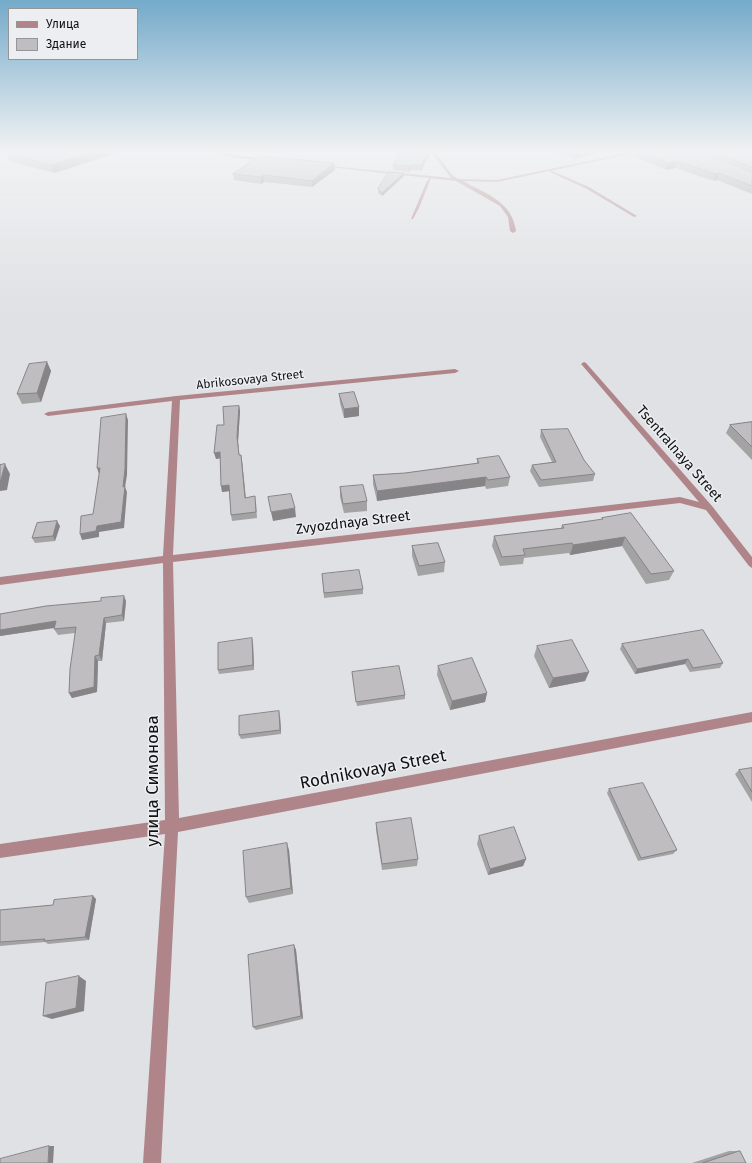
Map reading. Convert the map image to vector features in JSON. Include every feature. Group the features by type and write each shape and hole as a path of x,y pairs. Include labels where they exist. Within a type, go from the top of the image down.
{"street":[{"path":"503,206 512,219 513,231"},
{"name":"Tsentralnaya Street","path":"584,364 709,508 752,564"},
{"name":"Abrikosovaya Street","path":"48,414 176,398 455,371"},
{"name":"улица Симонова","path":"152,1163 172,826 168,559 176,398"},
{"name":"Zvyozdnaya Street","path":"0,580 168,559 680,500 709,508"},
{"name":"Rodnikovaya Street","path":"0,851 172,826 752,717"}],"lane":[{"path":"412,218 420,206"},
{"path":"618,206 634,216"}],"building":[{"path":"47,362 37,393 17,394 29,364"},
{"path":"354,392 359,407 344,409 339,394"},
{"path":"239,406 237,437 239,455 241,455 245,498 255,496 256,512 231,515 229,485 221,486 220,452 214,453 217,425 224,425 223,407"},
{"path":"126,414 125,469 123,487 125,486 121,522 97,526 96,531 80,534 81,516 93,514 100,468 97,468 101,418"},
{"path":"752,422 752,447 730,425"},
{"path":"568,429 584,460 595,474 541,480 532,465 556,462 541,430"},
{"path":"499,456 510,477 488,480 486,477 377,491 373,475 405,473 479,463 477,459"},
{"path":"5,464 1,480 0,480 0,465"},
{"path":"363,485 367,501 343,504 340,487"},
{"path":"291,494 295,508 271,512 268,497"},
{"path":"631,513 674,571 651,574 625,537 573,545 572,543 523,549 525,555 502,557 494,536 564,528 562,525"},
{"path":"57,521 53,536 32,538 37,523"},
{"path":"438,543 445,562 419,566 412,546"},
{"path":"359,570 363,589 324,593 322,574"},
{"path":"124,596 122,615 104,618 99,655 95,656 94,687 69,693 70,669 76,627 54,629 56,621 0,630 0,614 46,606 101,601 101,598"},
{"path":"703,630 723,663 693,668 688,659 637,669 622,644"},
{"path":"252,638 253,665 218,670 218,643"},
{"path":"572,640 589,672 553,678 537,646"},
{"path":"472,658 487,693 452,701 438,666"},
{"path":"399,666 405,695 356,702 352,672"},
{"path":"279,711 280,730 239,735 239,716"},
{"path":"752,768 752,792 739,770"},
{"path":"643,783 677,850 641,858 609,789"},
{"path":"411,818 418,859 382,864 376,823"},
{"path":"514,827 526,859 490,869 479,836"},
{"path":"287,843 291,888 246,897 243,851"},
{"path":"93,896 85,937 44,941 45,939 0,942 0,910 53,905 54,900"},
{"path":"294,945 301,1016 253,1027 248,955"},
{"path":"79,976 76,1008 43,1016 46,983"},
{"path":"49,1146 48,1163 0,1163 0,1159"},
{"path":"740,1151 746,1163 703,1163"}]}
